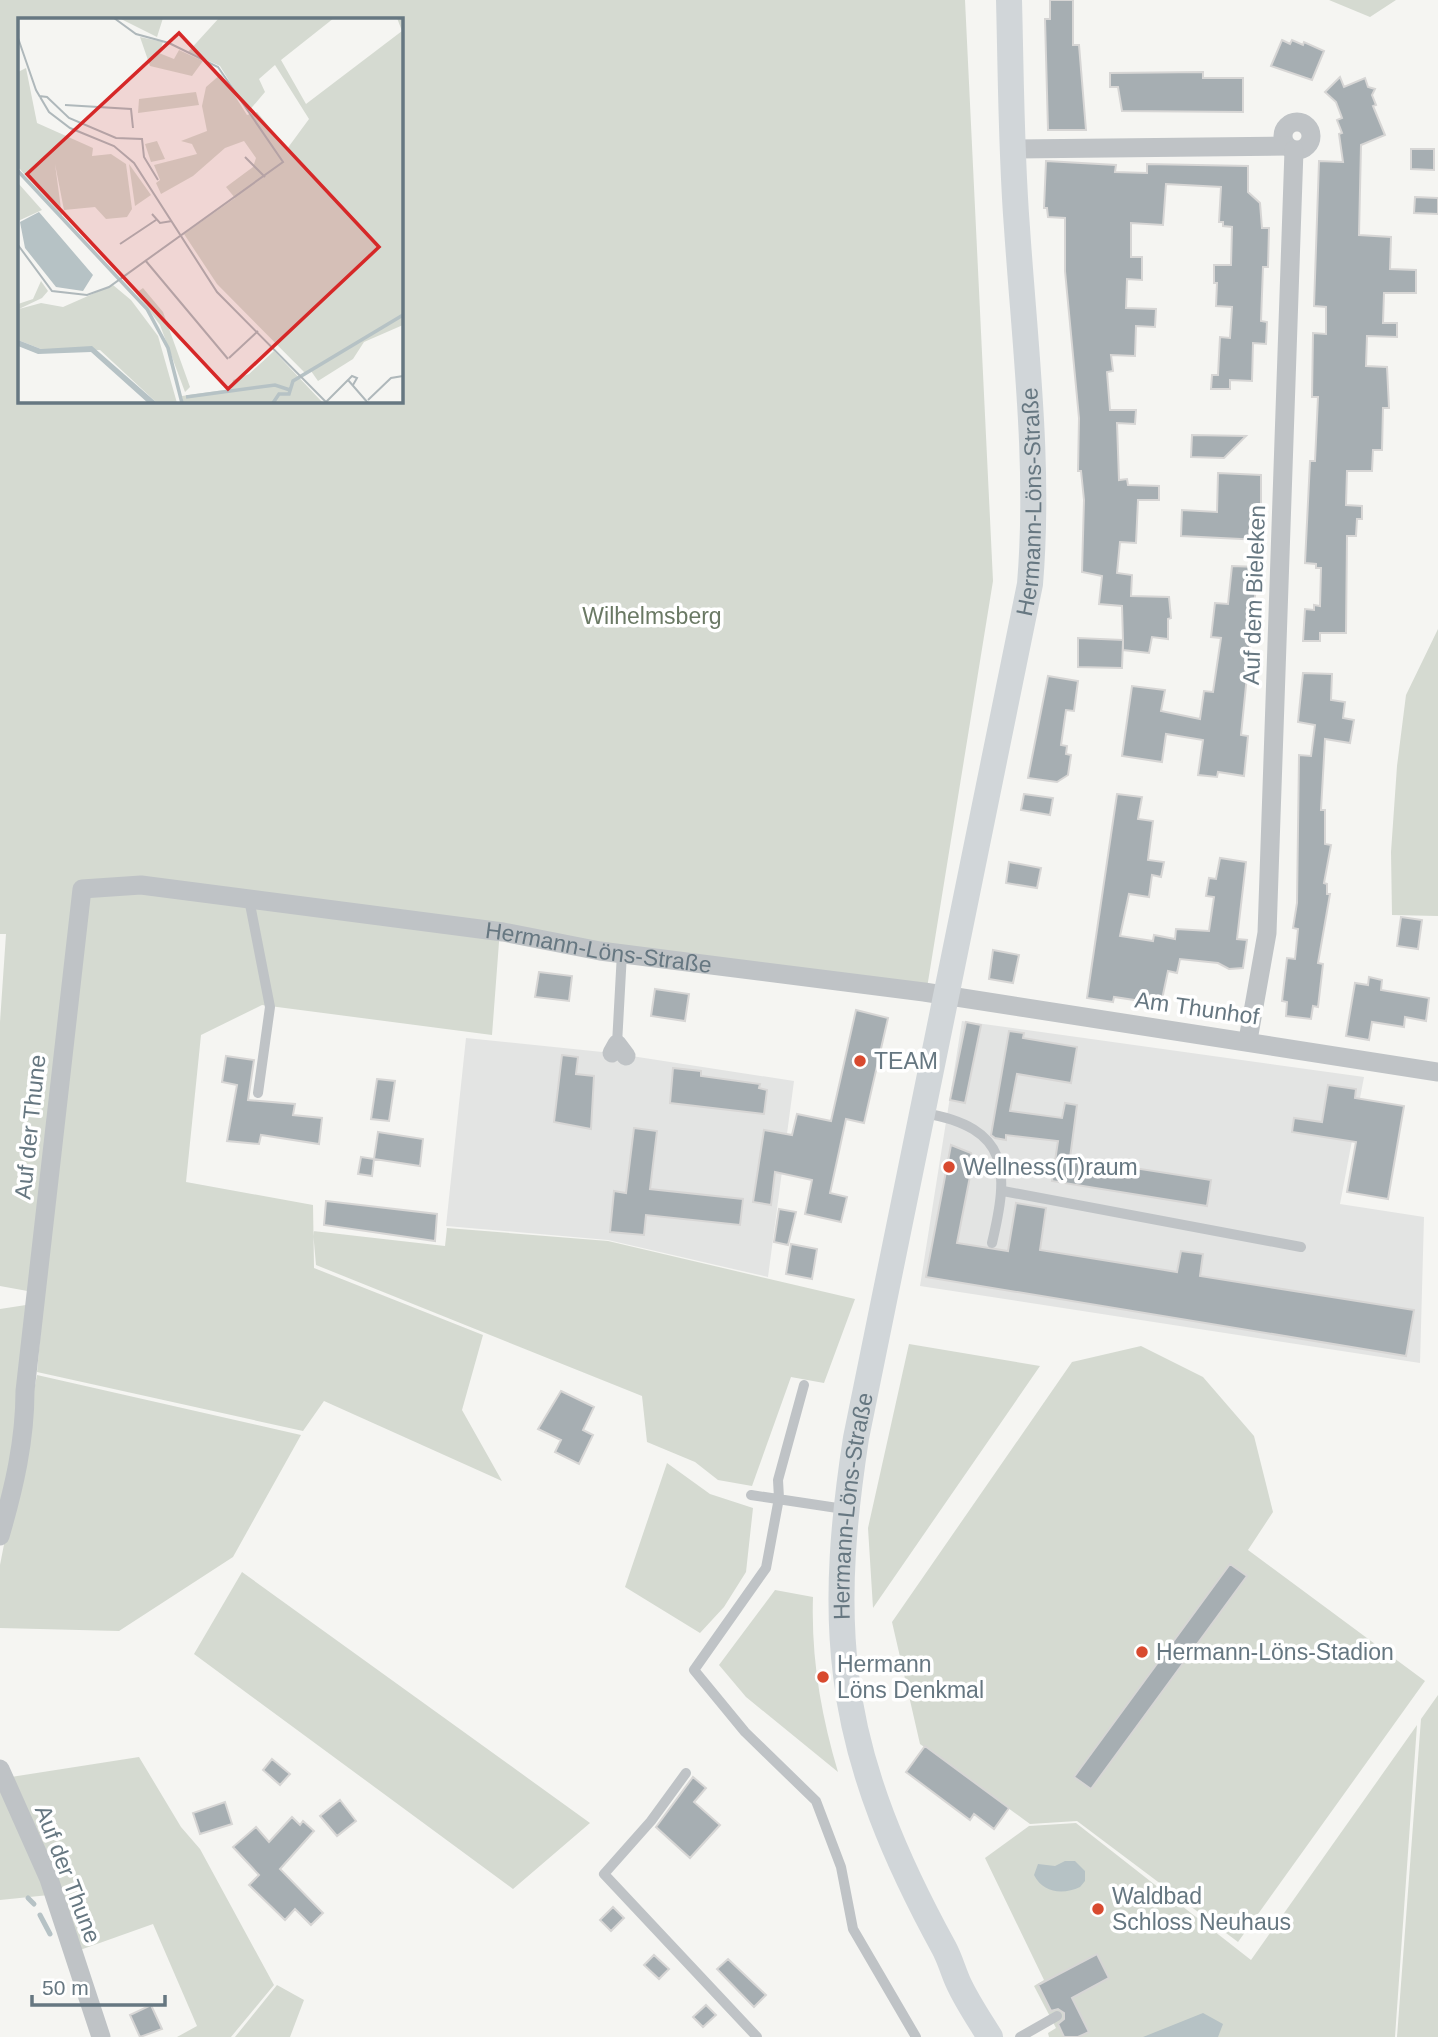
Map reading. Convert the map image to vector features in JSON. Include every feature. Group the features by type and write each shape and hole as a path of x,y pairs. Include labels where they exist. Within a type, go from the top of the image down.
{"street":[{"name":"Hermann-Löns-Straße","path":"990,2037 975,2014 952,1962 916,1897 867,1772 846,1676 842,1586 845,1509 896,1231 924,1113 1031,584 1034,540 1033,453 1012,149 1009,0"},
{"name":"Auf dem Bieleken","path":"1012,149 1291,148 1266,933 1248,1040"},
{"name":"Hermann-Löns-Straße","path":"82,889 141,885 503,932 622,953 947,996"},
{"name":"Auf der Thune","path":"0,1536 18,1464 25,1420 28,1365 82,889"},
{"name":"Am Thunhof","path":"947,996 1248,1040 1438,1072"},
{"name":"Auf der Thune","path":"1,1766 49,1879 101,2037"}],"lane":[{"path":"250,899 270,1007 258,1093"},
{"path":"619,1051 622,953"},
{"path":"924,1113 972,1128 989,1143 999,1160 1003,1191 992,1243"},
{"path":"1003,1191 1301,1247"},
{"path":"804,1385 778,1480 779,1498 766,1568 694,1670 745,1732 816,1801 841,1867 853,1929 916,2037"},
{"path":"751,1495 845,1509"},
{"path":"686,1773 604,1874 757,2037"},
{"path":"1020,2037 1056,2016"}],"shaded area":[{"path":"962,1021 1364,1077 1340,1204 1424,1217 1420,1363 920,1286"},
{"path":"466,1038 612,1053 794,1081 768,1277 608,1240 446,1226"},
{"path":"1065,1861 1075,1861 1085,1871 1085,1881 1080,1887 1054,1891 1043,1886 1034,1875 1038,1864 1055,1866"},
{"path":"1203,2013 1223,2024 1218,2037 1143,2037"}],"green space":[{"name":"Wilhelmsberg","path":"0,0 965,0 993,581 927,988 500,929 492,1035 262,1005 201,1035 186,1182 313,1205 314,1268 483,1335 462,1410 502,1481 324,1401 303,1431 37,1372 44,1294 0,1286 0,1022 6,934 0,934"},
{"path":"1329,0 1396,0 1370,17"},
{"path":"1438,629 1438,916 1392,915 1391,852 1397,766 1406,695"},
{"path":"447,1228 608,1241 855,1299 824,1383 791,1377 752,1486 718,1480 695,1462 647,1442 642,1396 316,1265 313,1231 445,1246"},
{"path":"26,1305 14,1432 0,1507 0,1309"},
{"path":"909,1344 1040,1366 873,1608 868,1528"},
{"name":"Hermann-Löns-Stadion","path":"1141,1346 1203,1377 1254,1436 1273,1512 1248,1550 1425,1681 1238,1942 1077,1821 1030,1824 920,1744 892,1622 1072,1362"},
{"path":"37,1375 301,1435 233,1557 119,1631 0,1628 0,1565"},
{"path":"667,1463 710,1494 753,1508 746,1572 724,1607 700,1633 625,1587"},
{"path":"242,1572 590,1823 513,1889 194,1654"},
{"path":"775,1590 813,1597 818,1686 838,1772 746,1697 719,1665"},
{"path":"1438,1695 1438,2037 1397,2037 1421,1719"},
{"name":"Waldbad Schloss Neuhaus","path":"1417,1725 1395,2037 1049,2037 1048,2033 1056,2028 1034,1986 1044,1980 985,1858 1029,1826 1076,1823 1251,1960"},
{"path":"139,1757 181,1827 200,1849 274,1985 231,2037 177,2037 197,2026 153,1924 80,1950 11,1777"},
{"path":"0,1788 49,1895 0,1900"},
{"path":"277,1985 304,2000 290,2037 235,2037"}],"building":[{"path":"1050,0 1073,0 1073,45 1079,45 1086,130 1048,130 1045,19 1050,19"},
{"path":"1282,40 1290,44 1292,40 1303,45 1304,42 1324,51 1312,80 1271,66"},
{"path":"1203,72 1203,78 1243,78 1243,112 1122,111 1118,87 1110,87 1110,73"},
{"path":"1340,77 1344,87 1365,78 1368,87 1375,89 1372,95 1376,105 1373,106 1385,135 1361,145 1359,235 1391,237 1390,269 1416,270 1416,293 1384,293 1383,323 1397,323 1397,337 1367,336 1366,366 1387,367 1389,408 1383,408 1382,450 1373,450 1372,471 1347,471 1346,505 1362,506 1362,519 1357,519 1356,536 1347,536 1346,633 1320,633 1320,641 1303,641 1305,609 1314,610 1314,605 1320,606 1321,568 1316,568 1316,564 1305,563 1310,461 1315,461 1318,397 1312,397 1313,333 1326,334 1326,307 1314,306 1319,161 1343,162 1339,134 1342,133 1337,120 1342,118 1336,102 1325,92"},
{"path":"1411,149 1434,149 1434,170 1411,169"},
{"path":"1046,161 1116,165 1115,172 1147,173 1147,164 1248,166 1248,192 1260,203 1262,228 1269,228 1268,267 1263,267 1261,321 1267,322 1266,344 1253,343 1252,381 1230,380 1230,389 1211,389 1212,375 1218,375 1220,337 1230,338 1232,307 1216,306 1217,283 1214,283 1214,265 1231,265 1232,227 1223,226 1223,222 1219,222 1221,187 1166,184 1163,225 1131,223 1131,257 1142,257 1142,280 1127,279 1126,308 1156,309 1155,327 1136,326 1135,356 1111,355 1113,371 1107,372 1110,410 1136,410 1135,424 1117,423 1119,480 1127,479 1128,485 1159,486 1159,500 1138,500 1136,543 1120,542 1117,573 1132,575 1131,596 1169,597 1171,618 1168,619 1168,639 1152,637 1149,653 1123,650 1123,641 1122,668 1078,667 1078,638 1123,640 1122,606 1099,604 1102,576 1082,572 1084,500 1081,471 1078,471 1079,418 1065,271 1065,218 1048,217 1047,208 1044,208"},
{"path":"1415,197 1438,198 1438,214 1414,213"},
{"path":"1192,435 1246,436 1224,458 1191,457"},
{"path":"1218,473 1261,475 1261,540 1181,536 1182,510 1217,512"},
{"path":"1232,566 1258,567 1241,735 1248,736 1244,776 1218,772 1217,777 1198,775 1203,740 1166,734 1162,762 1122,756 1132,686 1165,690 1161,711 1200,719 1204,691 1213,692 1221,638 1211,637 1215,603 1228,604"},
{"path":"1303,673 1332,674 1331,700 1345,702 1343,718 1354,720 1350,743 1325,739 1321,810 1325,810 1325,844 1331,845 1324,883 1327,884 1327,894 1330,894 1318,963 1323,964 1318,1007 1313,1006 1311,1019 1286,1016 1287,1002 1282,1001 1287,958 1295,959 1298,929 1293,928 1297,903 1299,755 1311,756 1315,725 1298,722"},
{"path":"1048,676 1078,681 1074,711 1066,710 1061,745 1067,746 1066,754 1071,755 1068,775 1057,782 1028,778"},
{"path":"1024,794 1053,798 1050,815 1021,810"},
{"path":"1117,794 1142,797 1138,819 1153,821 1148,860 1164,862 1161,877 1152,875 1149,897 1129,894 1120,936 1153,941 1154,935 1175,939 1176,929 1209,931 1214,897 1206,896 1209,878 1216,879 1220,858 1246,862 1237,939 1247,940 1243,968 1229,969 1218,963 1180,959 1177,973 1168,971 1161,1004 1114,997 1113,1002 1087,998"},
{"path":"1009,862 1041,868 1037,888 1006,883"},
{"path":"1401,917 1422,920 1418,949 1397,946"},
{"path":"993,950 1019,955 1013,983 989,979"},
{"path":"539,972 572,976 569,1001 535,997"},
{"path":"1369,977 1382,980 1381,990 1429,998 1426,1021 1405,1017 1404,1027 1372,1022 1369,1040 1346,1036 1355,983 1368,985"},
{"path":"655,989 689,994 685,1021 651,1016"},
{"path":"856,1010 888,1018 864,1123 846,1119 830,1193 847,1197 841,1222 805,1214 812,1180 775,1172 771,1205 753,1202 764,1130 792,1135 797,1114 831,1121"},
{"path":"966,1022 981,1025 965,1103 950,1100"},
{"path":"1009,1031 1024,1033 1023,1038 1077,1047 1071,1083 1017,1074 1010,1111 1062,1118 1065,1103 1077,1105 1070,1158 1211,1180 1207,1206 1052,1181 1058,1141 1006,1135 1006,1140 991,1135"},
{"path":"562,1055 578,1057 576,1074 594,1076 591,1129 554,1122"},
{"path":"226,1056 254,1060 248,1100 295,1104 293,1115 322,1118 319,1144 261,1135 259,1144 227,1141 237,1085 222,1082"},
{"path":"673,1068 701,1071 701,1076 760,1084 759,1088 767,1090 764,1114 670,1103"},
{"path":"377,1079 395,1081 389,1121 371,1119"},
{"path":"1328,1085 1356,1089 1355,1098 1404,1106 1388,1199 1347,1192 1356,1142 1292,1132 1294,1118 1322,1122"},
{"path":"634,1128 657,1131 650,1189 743,1199 740,1225 646,1215 644,1235 610,1232 614,1191 626,1193"},
{"path":"378,1132 423,1139 420,1166 374,1159"},
{"path":"951,1145 971,1153 973,1161 957,1243 1008,1251 1016,1203 1046,1208 1040,1250 1177,1272 1181,1251 1203,1254 1200,1276 1414,1310 1406,1356 926,1277"},
{"path":"361,1157 374,1159 372,1176 358,1174"},
{"path":"326,1201 437,1214 435,1241 324,1225"},
{"path":"779,1209 796,1212 788,1245 774,1242"},
{"path":"791,1244 817,1249 812,1279 786,1274"},
{"path":"561,1391 594,1407 583,1430 593,1435 579,1464 555,1452 561,1440 538,1429"},
{"path":"1230,1564 1247,1576 1091,1789 1074,1777"},
{"path":"925,1746 1009,1808 994,1829 974,1814 970,1820 906,1772"},
{"path":"272,1759 290,1774 280,1785 263,1770"},
{"path":"693,1777 706,1788 694,1802 720,1825 690,1858 656,1827"},
{"path":"340,1800 356,1821 337,1836 320,1816"},
{"path":"225,1802 232,1824 200,1834 193,1813"},
{"path":"292,1817 300,1825 303,1821 314,1831 280,1869 323,1913 311,1925 295,1909 285,1920 249,1885 259,1875 233,1847 256,1827 269,1842"},
{"path":"613,1907 624,1918 611,1931 600,1920"},
{"path":"1097,1954 1109,1978 1072,1998 1089,2032 1078,2037 1064,2037 1058,2024 1064,2019 1064,2013 1058,2009 1051,2011 1038,1985"},
{"path":"654,1955 669,1969 659,1979 644,1965"},
{"path":"728,1959 766,1995 754,2007 717,1969"},
{"path":"151,2005 162,2029 140,2037 130,2015"},
{"path":"706,2005 716,2015 703,2027 693,2017"}],"waterway":[{"path":"28,1898 34,1904"},
{"path":"40,1915 50,1934"}],"place":[{"name":"TEAM","path":"860,1061"},
{"name":"Wellness(T)raum","path":"949,1167"},
{"name":"Hermann-Löns-Stadion","path":"1142,1652"},
{"name":"Hermann Löns Denkmal","path":"823,1677"},
{"name":"Waldbad Schloss Neuhaus","path":"1098,1909"}]}
